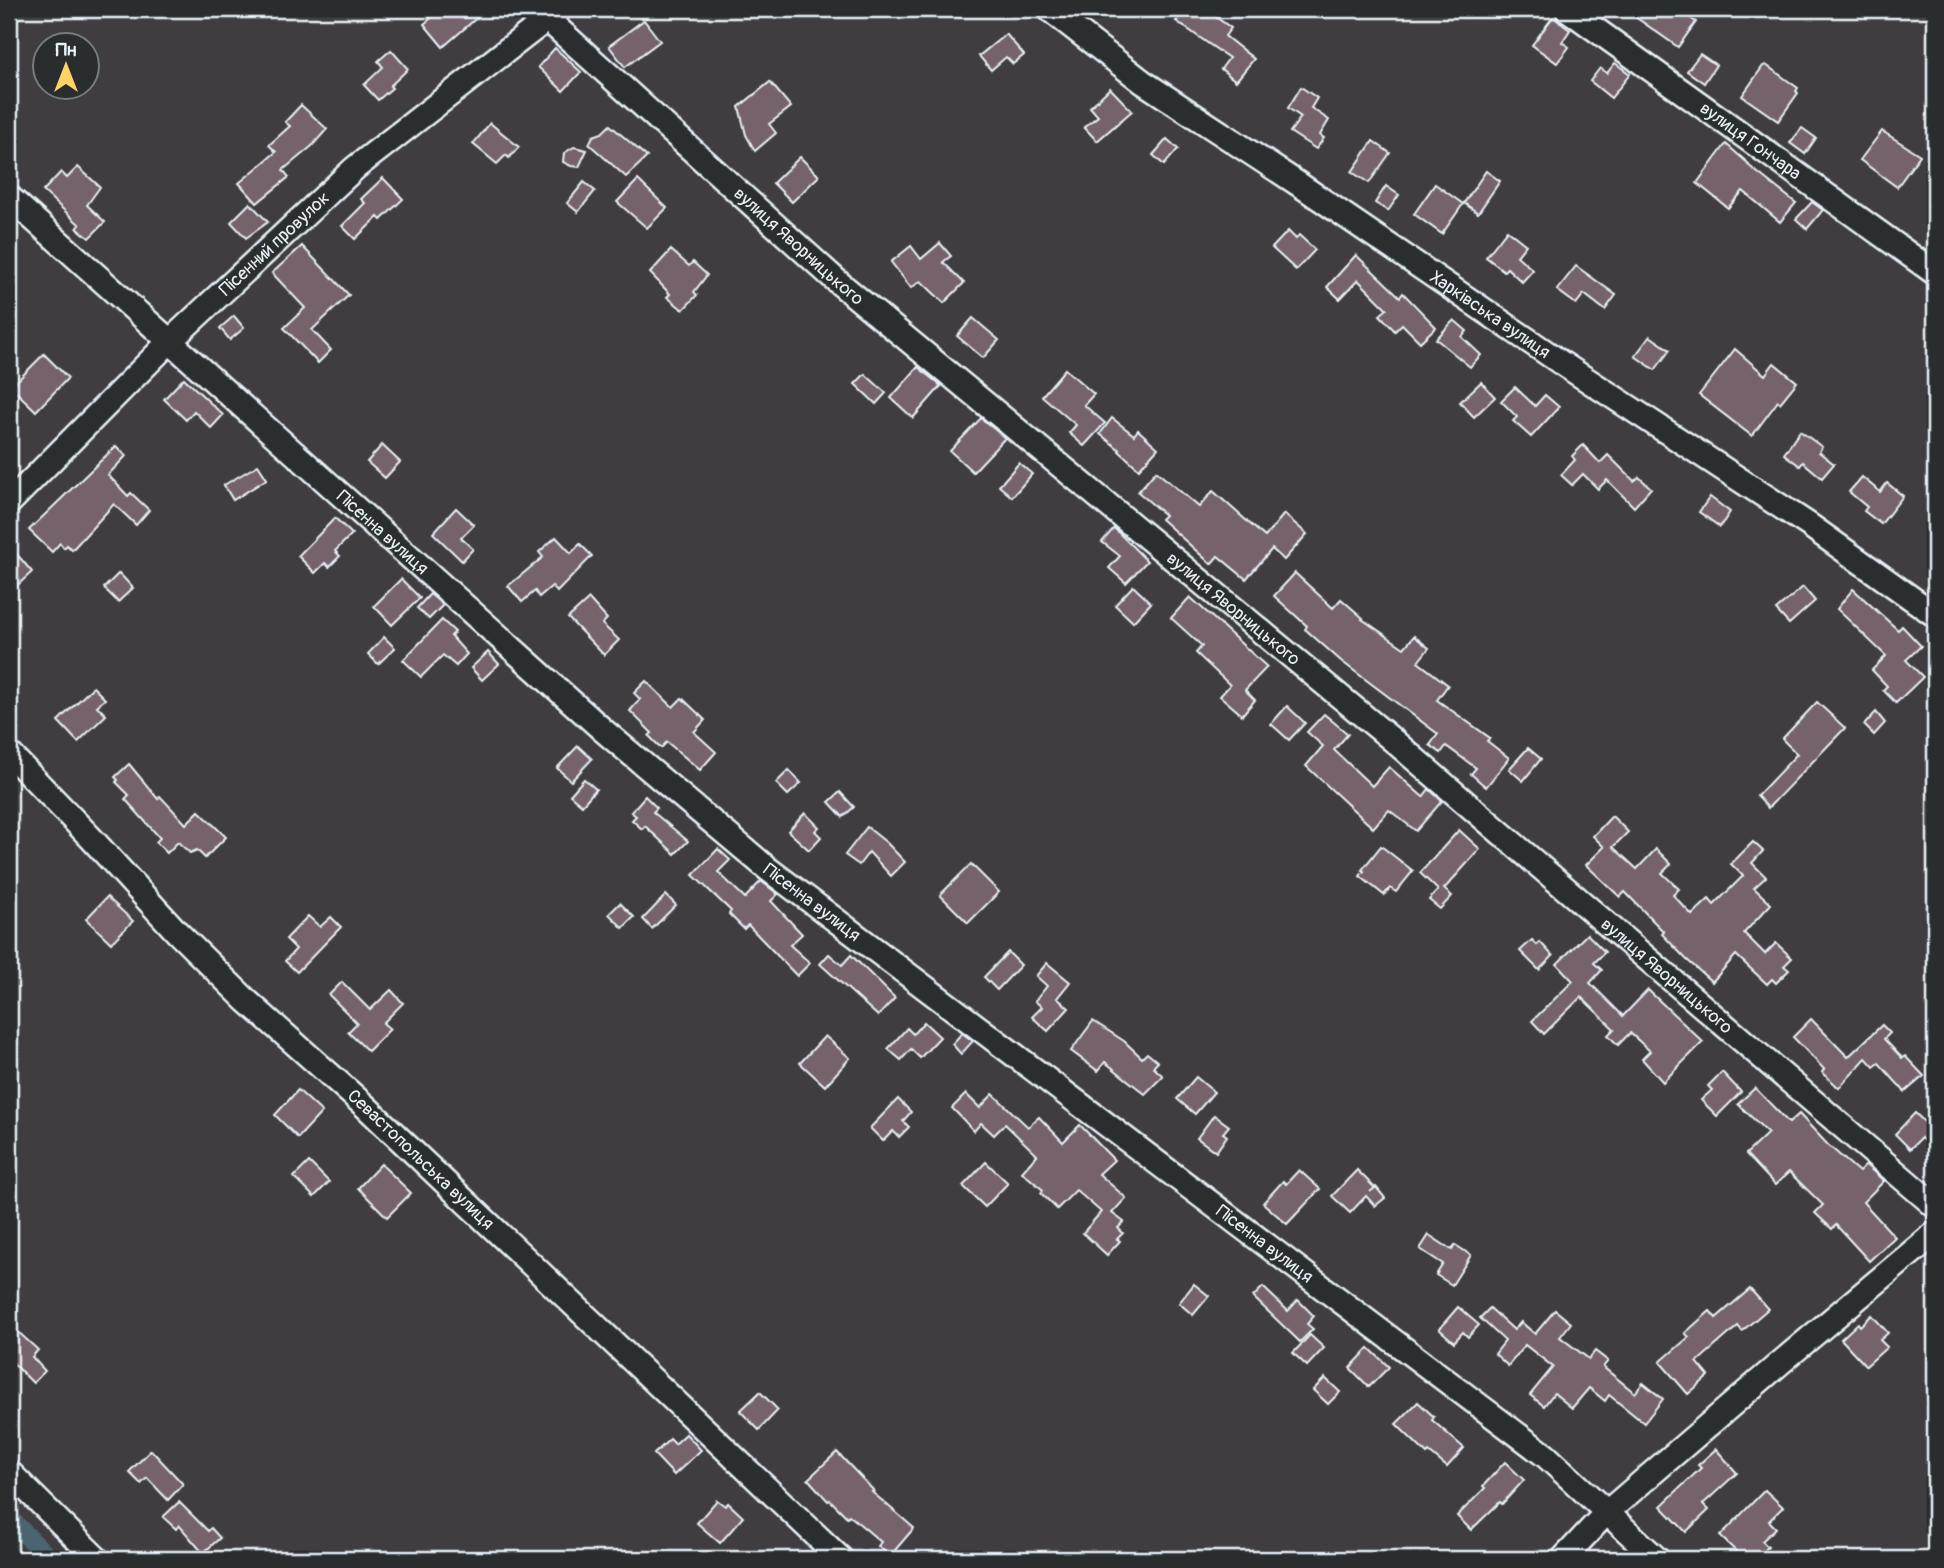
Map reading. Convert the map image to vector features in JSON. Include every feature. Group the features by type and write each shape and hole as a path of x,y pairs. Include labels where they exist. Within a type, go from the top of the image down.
{"street":[{"name":"Харківська вулиця","path":"1049,9 1143,82 1808,525 1935,615"},
{"name":"вулиця Гончара","path":"1567,9 1935,273"},
{"name":"Пісенний провулок","path":"9,503 169,342 355,169 547,12"},
{"name":"вулиця Яворницького","path":"547,12 838,282 1395,742 1935,1206"},
{"name":"Пісенна вулиця","path":"9,197 604,731 768,869 1546,1456 1657,1559"},
{"name":"Севастопольська вулиця","path":"9,753 177,932 247,1001 365,1106 841,1559"},
{"path":"1563,1559 1606,1513 1935,1233"},
{"path":"9,1472 97,1559"}],"building":[{"path":"424,9 487,9 443,47 424,24 431,18"},
{"path":"1186,9 1222,9 1216,17 1231,28 1225,36 1254,59 1236,81 1221,69 1229,58 1176,21"},
{"path":"1624,9 1677,9 1696,22 1678,47"},
{"path":"1553,17 1570,30 1562,42 1569,47 1557,63 1532,45"},
{"path":"644,20 660,41 625,67 609,46"},
{"path":"1006,34 1024,55 1013,64 1006,57 991,70 979,56"},
{"path":"555,48 581,72 563,91 538,67"},
{"path":"391,50 408,69 378,100 364,85 383,67 378,61"},
{"path":"1700,54 1716,65 1704,83 1687,71"},
{"path":"1615,63 1630,74 1611,98 1590,81 1600,68 1607,73"},
{"path":"1766,65 1798,88 1798,93 1778,121 1742,96"},
{"path":"770,82 791,107 769,124 776,133 755,151 746,135 739,107"},
{"path":"1301,87 1317,98 1311,108 1329,120 1320,135 1324,138 1316,149 1290,132 1301,117 1288,108"},
{"path":"1110,88 1132,111 1097,141 1084,127 1098,116 1090,107"},
{"path":"301,105 327,129 312,146 283,170 289,177 257,203 239,183 276,152 269,145 290,126 285,122"},
{"path":"490,123 519,147 509,158 506,155 497,164 473,144"},
{"path":"610,125 647,157 626,177 589,144 593,136 602,133"},
{"path":"1802,128 1816,138 1805,154 1790,143"},
{"path":"1882,131 1920,155 1897,187 1860,160"},
{"path":"1167,139 1178,149 1164,165 1153,155"},
{"path":"1373,141 1390,153 1369,183 1352,172"},
{"path":"1726,144 1796,203 1780,222 1743,191 1728,208 1697,183"},
{"path":"574,147 587,150 579,167 563,162 564,153"},
{"path":"800,157 819,176 792,202 773,183"},
{"path":"78,167 100,187 87,205 105,222 89,238 77,228 80,225 43,191 61,172 67,178"},
{"path":"1486,171 1500,181 1478,213 1464,203"},
{"path":"383,178 403,199 381,220 378,217 355,239 342,226 365,203 361,199"},
{"path":"638,180 667,208 647,228 617,202"},
{"path":"584,182 595,191 578,212 567,203"},
{"path":"1435,184 1463,204 1442,234 1414,214"},
{"path":"1386,186 1399,195 1388,211 1375,203"},
{"path":"1812,202 1823,210 1807,229 1796,219"},
{"path":"250,203 268,222 246,238 231,222"},
{"path":"1507,230 1526,245 1517,256 1533,270 1522,282 1507,268 1504,271 1486,257"},
{"path":"1288,231 1296,239 1299,235 1315,250 1296,270 1272,248"},
{"path":"940,243 951,256 943,262 964,283 944,303 921,281 911,288 891,262 911,246 921,259"},
{"path":"302,246 349,295 312,330 331,350 318,363 284,328 305,308 272,273"},
{"path":"671,250 689,266 693,262 707,275 694,292 697,295 683,310 667,297 670,294 650,273"},
{"path":"1356,255 1400,297 1403,293 1436,327 1420,342 1402,324 1395,331 1380,315 1387,309 1358,280 1340,299 1327,287"},
{"path":"1576,266 1616,295 1605,310 1584,294 1576,304 1557,290"},
{"path":"234,316 244,328 230,340 220,328"},
{"path":"973,318 999,340 983,358 957,336"},
{"path":"1454,320 1467,331 1462,337 1481,355 1470,367 1436,339"},
{"path":"1650,336 1670,350 1655,370 1635,356"},
{"path":"1735,349 1765,375 1774,363 1797,382 1780,403 1778,401 1752,436 1699,395"},
{"path":"44,354 68,378 36,411 11,387"},
{"path":"918,367 941,386 913,418 891,398"},
{"path":"1065,369 1094,394 1084,405 1105,423 1084,446 1069,433 1076,425 1042,396"},
{"path":"865,374 886,393 876,404 855,384"},
{"path":"184,378 223,415 211,428 194,411 186,420 164,399"},
{"path":"1481,382 1495,397 1474,417 1460,402"},
{"path":"1515,387 1535,406 1545,395 1559,407 1531,437 1513,421 1517,417 1501,401"},
{"path":"981,418 1005,438 973,472 950,451"},
{"path":"1112,418 1134,435 1138,430 1158,448 1139,469 1100,434"},
{"path":"1800,431 1822,447 1819,452 1834,464 1822,478 1803,462 1800,466 1784,454"},
{"path":"382,445 400,462 385,478 367,462"},
{"path":"1583,445 1600,463 1608,455 1634,481 1639,477 1651,488 1634,507 1607,480 1598,489 1583,474 1572,485 1561,475 1575,460 1572,456"},
{"path":"116,446 126,456 108,475 128,496 131,493 149,510 136,525 114,504 72,550 67,545 64,548 60,543 52,552 29,530"},
{"path":"1019,463 1032,474 1012,497 999,486"},
{"path":"258,465 267,479 233,500 224,485"},
{"path":"1156,471 1199,507 1213,491 1265,537 1284,514 1307,534 1284,560 1272,549 1246,579 1218,556 1211,564 1161,519 1165,515 1138,492"},
{"path":"1862,477 1880,492 1887,483 1903,496 1881,524 1864,511 1867,507 1849,492"},
{"path":"1710,497 1730,512 1720,527 1699,512"},
{"path":"456,508 474,525 461,538 473,549 462,561 433,533"},
{"path":"335,518 352,534 335,551 340,556 329,567 325,563 315,573 298,556"},
{"path":"1114,528 1147,561 1126,583 1109,568 1120,556 1102,542"},
{"path":"556,537 571,553 580,544 592,556 557,592 552,586 539,597 535,591 522,602 508,586 543,557 539,552"},
{"path":"9,545 32,572 9,593"},
{"path":"119,573 133,588 118,602 104,588"},
{"path":"1295,573 1333,608 1341,599 1362,619 1404,648 1414,636 1429,648 1418,662 1448,685 1437,700 1490,738 1487,741 1509,758 1486,787 1471,774 1476,768 1446,746 1441,753 1430,745 1438,734 1341,661 1274,596"},
{"path":"401,579 420,598 392,625 374,606"},
{"path":"1133,586 1151,603 1133,622 1115,605"},
{"path":"1803,587 1815,601 1789,624 1776,610"},
{"path":"1853,589 1898,630 1902,626 1921,646 1906,660 1923,677 1896,703 1883,690 1887,686 1872,670 1886,656 1837,609"},
{"path":"430,594 443,605 429,619 417,608"},
{"path":"1190,597 1267,667 1245,690 1255,700 1242,715 1220,696 1230,685 1196,653 1202,646 1171,618"},
{"path":"589,599 607,619 602,624 619,640 604,655 568,618"},
{"path":"442,620 455,632 451,636 467,654 456,666 443,655 421,677 403,660"},
{"path":"384,637 395,648 378,664 368,654"},
{"path":"488,652 499,664 482,680 471,668"},
{"path":"646,681 673,707 682,698 705,720 694,732 716,752 700,770 667,742 661,748 649,736 652,733 630,711 640,699 634,693"},
{"path":"93,687 105,699 97,706 106,715 78,742 58,721"},
{"path":"1817,702 1845,728 1768,808 1757,796 1797,754 1782,739"},
{"path":"1287,706 1305,723 1289,740 1271,724"},
{"path":"1876,712 1885,723 1874,735 1864,725"},
{"path":"1324,714 1348,734 1334,750 1372,786 1389,767 1423,797 1429,789 1442,801 1416,831 1389,810 1373,828 1306,766 1323,746 1307,732"},
{"path":"578,746 592,759 571,781 557,768"},
{"path":"1528,748 1541,759 1523,781 1509,769"},
{"path":"129,764 158,799 160,796 186,824 199,811 226,837 205,858 197,850 190,853 178,842 167,853 156,842 160,838 125,799 129,795 116,782 118,780 115,777"},
{"path":"789,770 801,783 788,795 776,783"},
{"path":"584,779 596,789 582,805 570,795"},
{"path":"840,792 854,807 843,817 829,802"},
{"path":"645,796 657,808 653,812 688,841 675,854 645,826 642,829 632,820 636,816 631,812"},
{"path":"805,813 819,827 815,831 821,837 809,850 788,831"},
{"path":"1612,816 1628,832 1613,847 1637,869 1656,849 1671,864 1662,873 1679,889 1673,895 1692,915 1709,899 1714,905 1743,876 1731,864 1753,842 1763,851 1752,863 1766,877 1754,888 1771,904 1744,933 1765,954 1776,943 1792,958 1784,966 1789,970 1776,983 1772,979 1767,984 1736,955 1712,982 1686,959 1625,892 1620,897 1586,865 1604,847 1593,836"},
{"path":"867,827 905,862 891,876 869,852 859,865 845,855"},
{"path":"1459,830 1480,849 1444,889 1452,896 1440,909 1429,900 1438,890 1420,873"},
{"path":"1381,846 1413,871 1396,892 1390,888 1384,895 1360,876"},
{"path":"718,849 730,860 718,872 745,898 761,881 778,894 771,901 802,934 790,945 810,963 797,976 748,925 744,929 729,914 731,911 693,875"},
{"path":"971,864 999,892 968,923 940,895"},
{"path":"666,895 676,905 652,929 643,919"},
{"path":"107,897 133,921 111,943 86,919"},
{"path":"620,903 634,917 623,928 609,914"},
{"path":"308,916 320,927 331,917 341,927 297,972 285,961 296,949 286,939"},
{"path":"1587,934 1605,952 1594,963 1602,970 1590,983 1623,1016 1648,990 1703,1042 1663,1082 1642,1059 1650,1051 1630,1033 1618,1045 1608,1035 1614,1029 1581,997 1544,1034 1532,1021 1573,981 1557,964"},
{"path":"1532,940 1537,945 1540,942 1553,956 1539,970 1520,951"},
{"path":"1008,952 1021,965 997,990 984,977"},
{"path":"829,954 842,965 851,955 895,998 878,1016 820,964"},
{"path":"1047,963 1070,982 1057,998 1069,1008 1048,1031 1032,1017 1042,1007 1035,1001 1047,986 1036,976"},
{"path":"342,982 370,1010 391,990 403,1003 383,1023 390,1029 368,1051 348,1032 357,1023 329,995"},
{"path":"1811,1019 1848,1057 1882,1025 1890,1033 1884,1039 1924,1076 1905,1092 1879,1063 1874,1067 1866,1058 1839,1088 1793,1037"},
{"path":"1093,1021 1124,1041 1142,1058 1147,1053 1158,1062 1153,1067 1163,1076 1145,1094 1105,1062 1098,1071 1071,1051"},
{"path":"924,1022 940,1037 920,1058 911,1049 901,1060 888,1049 907,1028 913,1034"},
{"path":"962,1033 973,1041 961,1054 952,1044"},
{"path":"825,1036 850,1058 825,1086 800,1063"},
{"path":"1722,1072 1741,1092 1717,1116 1701,1100 1712,1090 1708,1086"},
{"path":"1196,1077 1214,1092 1195,1114 1177,1099"},
{"path":"1755,1088 1789,1123 1799,1114 1828,1145 1859,1172 1866,1165 1884,1181 1863,1202 1895,1237 1869,1261 1836,1225 1832,1229 1815,1213 1823,1205 1789,1172 1775,1185 1746,1154 1768,1133 1738,1104"},
{"path":"298,1090 322,1112 298,1138 275,1115"},
{"path":"966,1094 980,1108 993,1094 1028,1127 1039,1117 1063,1142 1080,1125 1114,1160 1099,1174 1126,1198 1112,1213 1124,1222 1118,1228 1123,1233 1117,1239 1120,1241 1107,1255 1083,1233 1101,1212 1076,1190 1057,1209 1041,1193 1043,1190 1022,1172 1037,1155 1005,1124 994,1135 981,1123 974,1131 952,1108"},
{"path":"898,1099 911,1112 903,1121 909,1127 899,1137 893,1131 883,1141 870,1128"},
{"path":"1915,1113 1935,1132 1935,1152 1921,1138 1910,1149 1895,1134"},
{"path":"1214,1115 1229,1126 1223,1133 1227,1136 1216,1152 1197,1138"},
{"path":"309,1162 329,1182 314,1197 294,1177"},
{"path":"986,1162 1008,1183 985,1207 963,1186"},
{"path":"381,1164 411,1193 387,1217 358,1188"},
{"path":"1299,1170 1320,1189 1287,1224 1263,1203 1283,1181 1286,1184"},
{"path":"1357,1170 1385,1198 1375,1206 1366,1196 1350,1213 1332,1196"},
{"path":"1429,1235 1452,1250 1455,1245 1471,1255 1452,1285 1436,1275 1443,1264 1420,1249"},
{"path":"1194,1284 1209,1296 1193,1315 1179,1303"},
{"path":"1263,1287 1288,1311 1298,1300 1314,1316 1307,1324 1313,1329 1300,1342 1253,1297"},
{"path":"1750,1289 1768,1309 1742,1331 1738,1326 1697,1362 1709,1376 1688,1394 1660,1362 1689,1337 1685,1333 1710,1311 1716,1318"},
{"path":"1458,1307 1479,1325 1468,1337 1463,1332 1454,1342 1439,1329"},
{"path":"1490,1308 1514,1330 1521,1322 1535,1334 1555,1310 1571,1323 1560,1337 1589,1359 1595,1351 1608,1361 1603,1367 1635,1393 1643,1383 1663,1399 1644,1423 1609,1395 1605,1401 1589,1388 1572,1408 1554,1393 1544,1406 1530,1395 1553,1367 1525,1345 1508,1366 1495,1354 1505,1341 1480,1318"},
{"path":"1872,1315 1888,1333 1880,1340 1887,1347 1866,1366 1841,1339 1858,1323 1860,1326"},
{"path":"16,1330 38,1350 32,1357 45,1371 33,1383 9,1359 9,1338"},
{"path":"1310,1335 1324,1348 1307,1366 1293,1353"},
{"path":"1369,1348 1389,1367 1369,1387 1350,1368"},
{"path":"1325,1378 1340,1392 1328,1404 1313,1390"},
{"path":"760,1392 778,1410 759,1430 740,1411"},
{"path":"1418,1402 1434,1417 1432,1420 1464,1448 1447,1467 1429,1452 1427,1454 1396,1424"},
{"path":"686,1434 701,1450 674,1475 654,1454 670,1439 675,1444"},
{"path":"1716,1449 1737,1473 1703,1504 1709,1510 1686,1532 1661,1506 1701,1468 1698,1465"},
{"path":"151,1450 183,1484 168,1500 147,1478 141,1484 129,1472"},
{"path":"837,1452 874,1491 872,1492 914,1528 890,1556 878,1546 881,1542 828,1501 808,1479"},
{"path":"1505,1462 1524,1480 1502,1504 1500,1502 1471,1530 1457,1516 1485,1488 1483,1486"},
{"path":"1765,1490 1783,1507 1769,1521 1776,1528 1762,1541 1768,1547 1756,1559 1744,1559 1720,1536"},
{"path":"717,1500 725,1506 728,1503 743,1517 720,1543 697,1523"},
{"path":"179,1502 208,1531 211,1528 220,1538 203,1553 179,1525 176,1529 163,1517"}],"waterway":[{"path":"9,1518 50,1559"}]}
